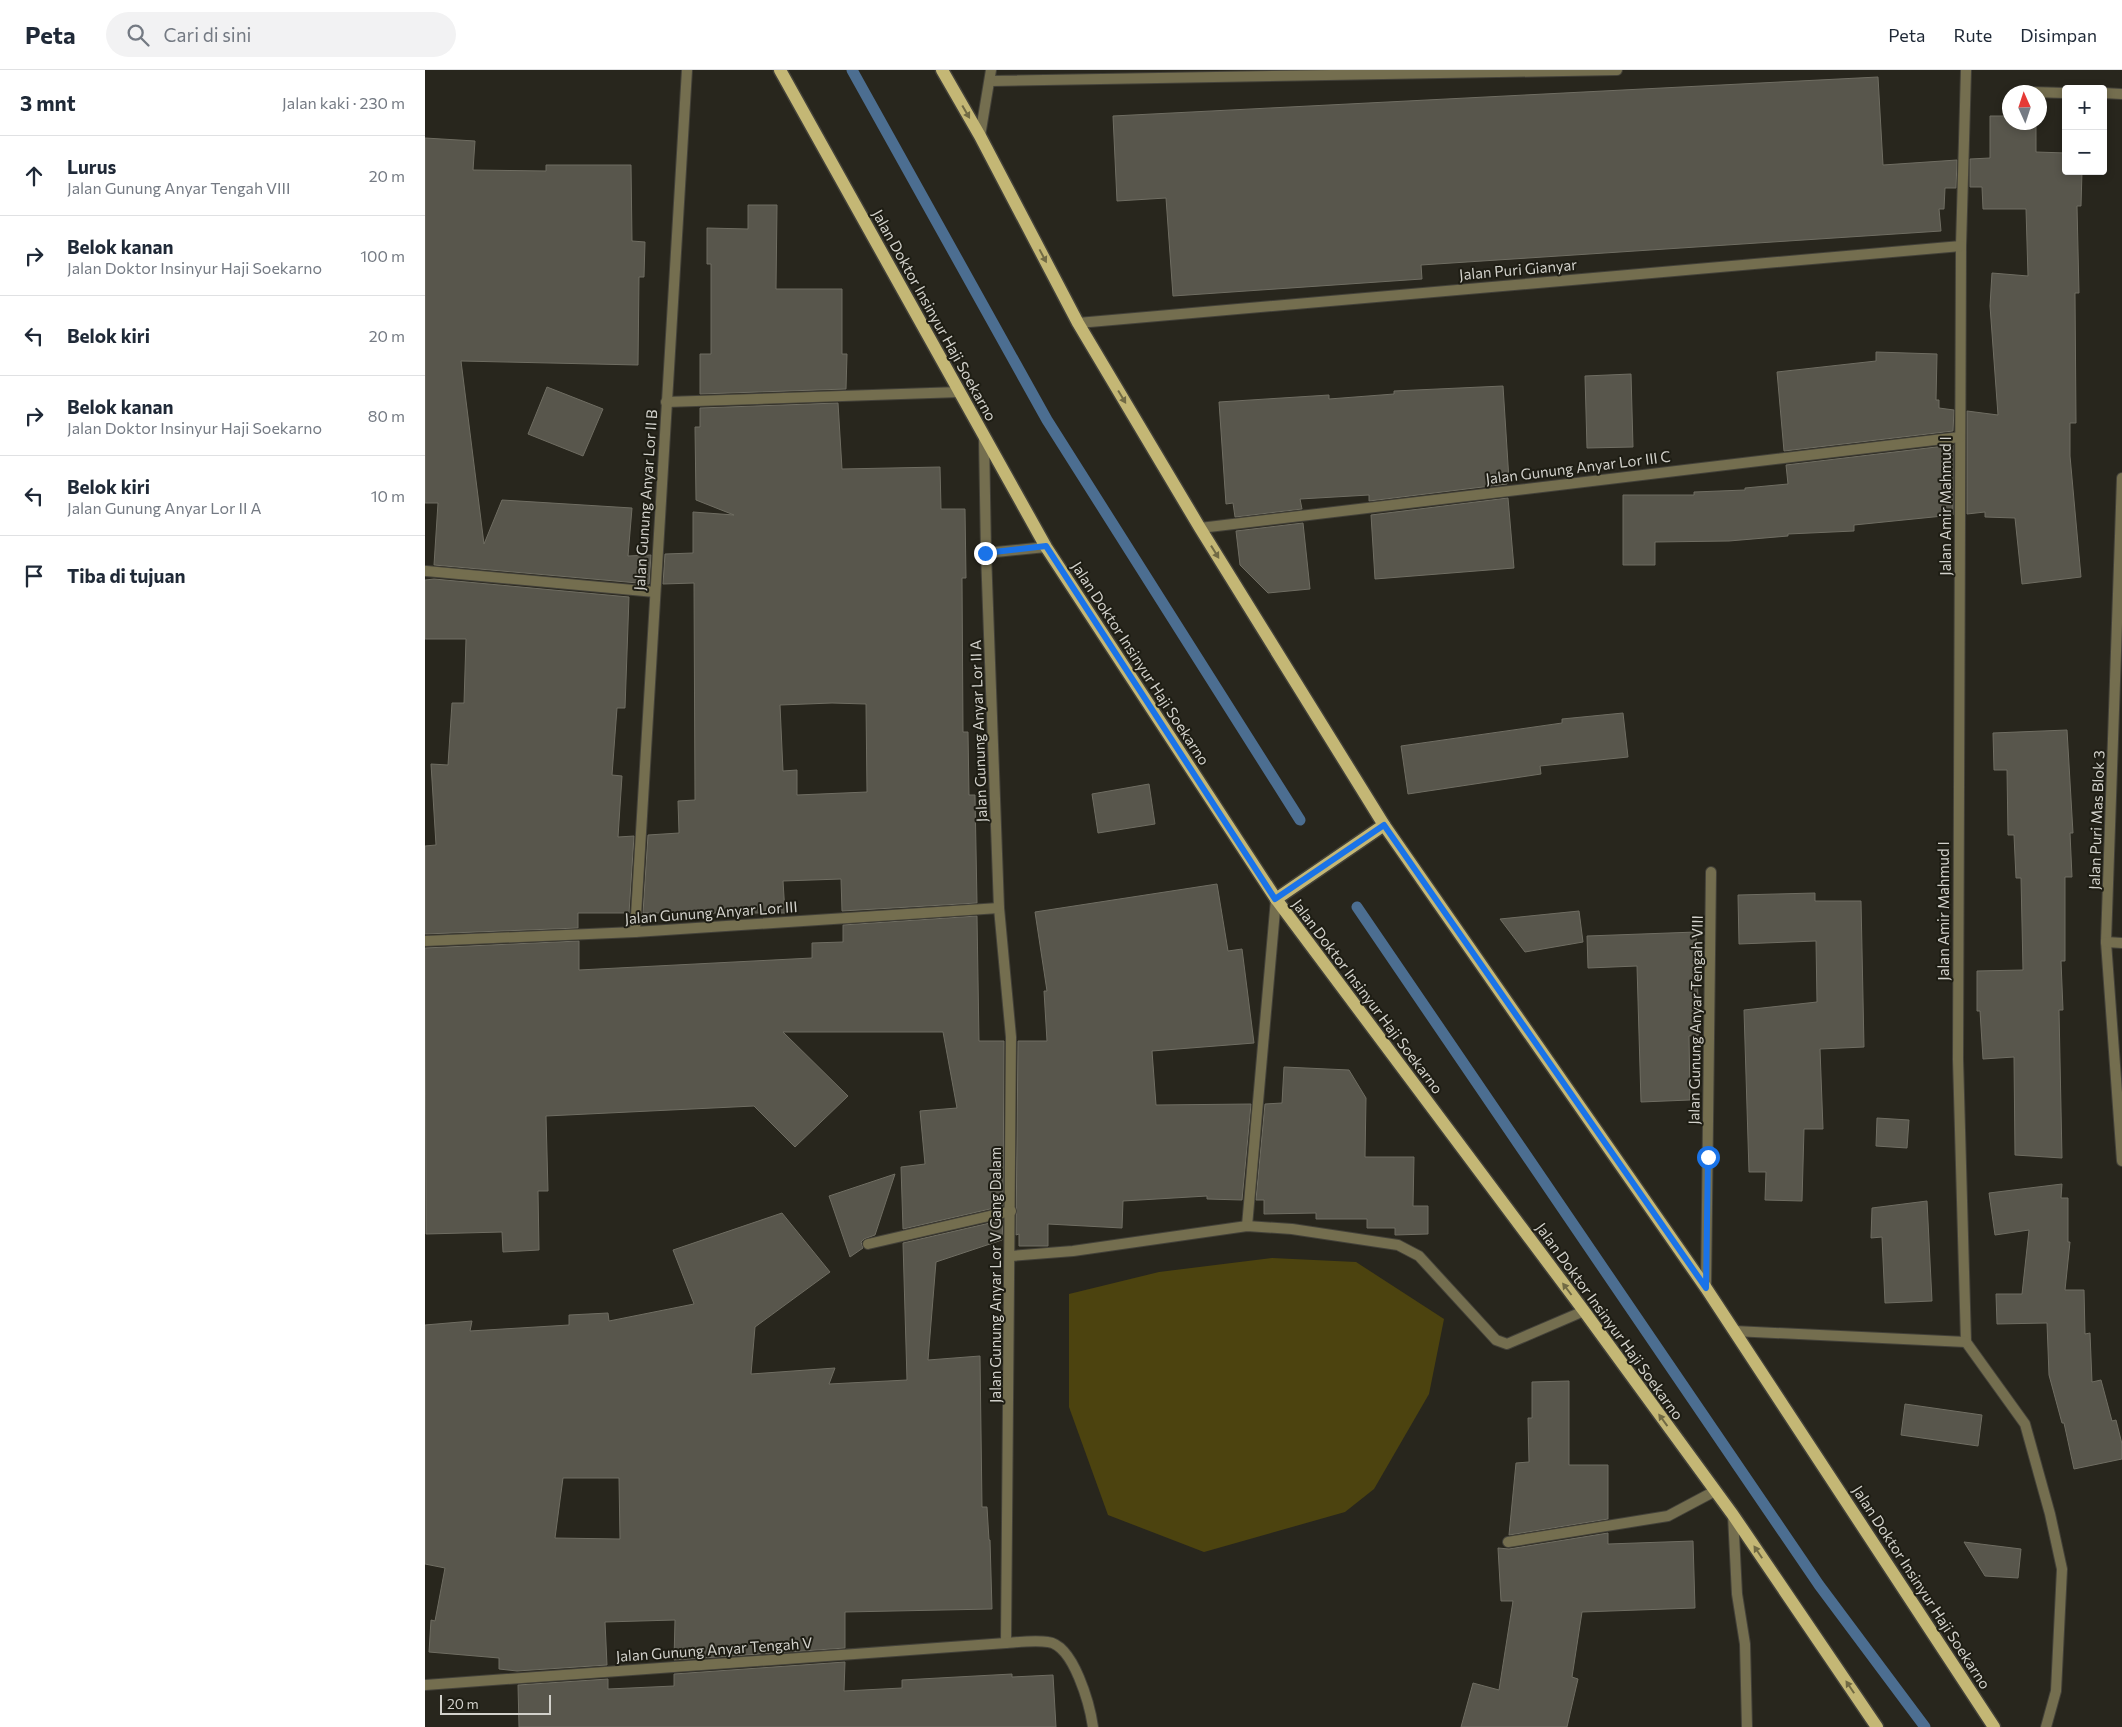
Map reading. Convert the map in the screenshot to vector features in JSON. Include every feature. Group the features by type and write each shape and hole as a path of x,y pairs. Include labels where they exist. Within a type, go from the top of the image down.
{"main road":[{"name":"Jalan Doktor Insinyur Haji Soekarno","path":"780,70 1046,546 1275,899 1584,1311 1733,1515 1877,1727"},
{"name":"Jalan Doktor Insinyur Haji Soekarno","path":"942,70 980,136 1078,323 1200,528 1384,825 1706,1288 1994,1727"},
{"path":"1275,899 1384,825"}],"street":[{"name":"Jalan Gunung Anyar Lor II B","path":"635,932 687,70"},
{"path":"980,136 991,81 991,70"},
{"path":"991,81 1617,70"},
{"name":"Jalan Amir Mahmud I","path":"1966,70 1961,246 1958,1059 1966,1342"},
{"path":"2047,92 2062,92"},
{"path":"2107,93 2122,94"},
{"name":"Jalan Puri Gianyar","path":"1078,323 1961,246"},
{"path":"666,402 960,392"},
{"name":"Jalan Gunung Anyar Lor II A","path":"984,437 985,553 999,908"},
{"name":"Jalan Gunung Anyar Lor III C","path":"1200,528 1960,438"},
{"name":"Jalan Puri Mas Blok 3","path":"2122,478 2119,684 2106,942 2122,1162"},
{"path":"985,553 1046,546"},
{"path":"425,571 655,592"},
{"name":"Jalan Gunung Anyar Tengah VIII","path":"1706,1288 1711,872"},
{"path":"1247,1226 1275,899"},
{"name":"Jalan Gunung Anyar Lor III","path":"425,941 635,932 999,908"},
{"name":"Jalan Gunung Anyar Lor V Gang Dalam","path":"999,908 1011,1037 1011,1256 1006,1643"},
{"path":"2106,942 2122,942"},
{"path":"868,1244 1011,1211"},
{"path":"1011,1256 1073,1251 1247,1226 1291,1229 1398,1245 1419,1256 1496,1340 1507,1344 1584,1311"},
{"path":"1734,1331 1966,1342 2025,1424 2051,1514 2062,1569 2056,1691 2046,1727"},
{"path":"1508,1542 1668,1516 1715,1491"},
{"path":"1733,1515 1737,1594 1745,1644 1747,1727"},
{"name":"Jalan Gunung Anyar Tengah V","path":"425,1686 1006,1643 1050,1642 1061,1648 1069,1658 1089,1702 1093,1727"}],"shaded area":[{"path":"1272,1258 1356,1262 1444,1319 1429,1394 1374,1489 1345,1512 1204,1552 1108,1515 1069,1407 1069,1294 1159,1272"}],"building":[{"path":"1878,77 1883,165 1957,160 1956,188 1945,188 1944,209 1939,209 1941,231 1421,265 1422,279 1173,296 1166,198 1117,201 1113,116"},
{"path":"1990,116 2002,116 2002,130 2036,130 2036,152 2062,153 2062,175 2082,175 2081,206 2077,206 2079,293 2075,293 2076,423 2070,423 2070,456 2081,577 2022,584 2015,518 1985,517 1985,512 1967,514 1967,411 1998,415 1990,306 1992,273 2028,276 2026,209 1983,209 1982,187 1970,187 1970,159 1990,158"},
{"path":"425,138 475,141 473,170 546,171 546,165 631,165 632,241 645,242 644,277 639,277 638,365 461,361 484,544 502,500 632,508 628,556 651,555 649,584 434,565 438,503 425,503"},
{"path":"748,205 777,205 776,289 842,289 842,354 847,354 846,389 700,394 700,354 711,354 711,264 707,264 707,228 748,229"},
{"path":"1876,352 1937,354 1936,400 1939,400 1939,408 1954,410 1953,431 1784,451 1777,372 1876,361"},
{"path":"1631,374 1633,447 1587,448 1585,376"},
{"path":"1503,386 1509,480 1507,480 1507,484 1369,501 1369,495 1300,499 1302,509 1235,517 1233,503 1226,504 1219,402 1329,395 1329,399 1394,394 1394,391"},
{"path":"547,387 603,409 583,456 528,434"},
{"path":"838,403 842,469 940,467 941,509 965,509 966,578 962,578 963,732 968,732 969,795 975,795 977,903 842,911 841,879 783,881 785,913 643,913 648,835 679,833 678,801 695,800 694,583 663,584 665,554 693,553 693,512 734,515 696,500 695,427 700,427 700,408","holes":["866,704 867,792 797,795 797,770 783,771 780,705"]},
{"path":"1953,445 1953,515 1854,525 1854,531 1788,534 1788,536 1729,541 1655,542 1655,565 1623,565 1623,495 1694,495 1694,492 1745,490 1745,488 1788,484 1786,465"},
{"path":"1508,498 1514,568 1375,579 1371,515"},
{"path":"1303,523 1310,589 1268,593 1240,565 1236,531"},
{"path":"434,579 629,597 625,708 617,708 612,775 622,776 618,837 634,836 629,913 578,913 578,928 425,934 425,846 436,845 431,764 448,765 452,703 464,703 466,639 425,639 425,580"},
{"path":"1623,713 1628,757 1540,766 1541,774 1408,794 1401,746 1562,723 1562,719"},
{"path":"2067,730 2073,833 2070,833 2072,877 2065,877 2065,961 2061,961 2063,1010 2059,1010 2062,1158 2015,1155 2014,1057 1983,1059 1980,1011 1977,1011 1977,971 2023,970 2021,878 2016,878 2014,835 2008,835 2007,770 1994,770 1993,733"},
{"path":"1149,784 1155,824 1098,833 1092,794"},
{"path":"1217,884 1228,951 1242,949 1254,1043 1152,1051 1156,1105 1251,1104 1242,1200 1207,1199 1207,1196 1123,1201 1122,1228 1048,1224 1048,1246 1019,1246 1019,1234 1016,1235 1018,1041 1047,1041 1044,991 1047,991 1035,912"},
{"path":"1815,893 1815,901 1861,901 1864,1047 1820,1049 1823,1129 1804,1129 1802,1201 1765,1200 1766,1172 1749,1172 1744,1010 1817,1002 1816,941 1739,944 1738,895"},
{"path":"1579,911 1583,942 1525,952 1500,919"},
{"path":"977,916 979,1041 1004,1041 1003,1206 903,1229 901,1167 925,1164 920,1111 957,1108 943,1032 783,1032 848,1096 795,1147 754,1106 546,1116 548,1191 538,1191 539,1250 503,1252 502,1232 426,1234 425,948 579,941 579,970 812,958 812,943 843,942 843,925"},
{"path":"1696,932 1699,1035 1689,1036 1690,1100 1641,1102 1637,966 1588,968 1587,936"},
{"path":"1284,1067 1349,1070 1366,1098 1365,1157 1414,1157 1413,1206 1428,1206 1428,1234 1395,1235 1395,1228 1367,1228 1367,1219 1316,1219 1316,1213 1264,1214 1264,1200 1256,1200 1265,1104 1282,1103"},
{"path":"1877,1118 1909,1120 1907,1148 1876,1146"},
{"path":"895,1174 875,1235 864,1239 861,1242 863,1248 850,1257 829,1196"},
{"path":"2062,1184 2061,1198 2068,1198 2068,1242 2070,1242 2065,1290 2084,1290 2085,1334 2090,1333 2092,1382 2101,1380 2112,1421 2116,1420 2122,1444 2122,1459 2074,1469 2064,1423 2062,1423 2049,1375 2047,1323 1997,1324 1996,1294 2022,1294 2029,1230 1995,1235 1989,1193"},
{"path":"1927,1201 1932,1301 1885,1303 1882,1237 1871,1238 1872,1208"},
{"path":"782,1213 830,1272 755,1327 751,1374 835,1368 829,1384 907,1380 903,1243 1003,1220 1002,1240 936,1262 928,1360 980,1356 982,1507 987,1507 992,1609 845,1612 845,1648 674,1660 675,1620 605,1622 607,1665 517,1671 499,1669 499,1658 429,1652 431,1620 435,1621 445,1568 425,1564 425,1325 472,1321 470,1331 569,1325 569,1315 608,1313 609,1321 694,1304 673,1250","holes":["563,1478 619,1478 620,1539 555,1538"]},
{"path":"1569,1381 1569,1465 1608,1465 1608,1519 1509,1535 1516,1463 1529,1462 1528,1418 1532,1418 1532,1382"},
{"path":"1905,1404 1982,1415 1978,1446 1901,1435"},
{"path":"1608,1533 1608,1544 1693,1541 1695,1608 1582,1612 1572,1677 1578,1679 1567,1727 1461,1727 1473,1683 1499,1690 1513,1601 1501,1601 1498,1548 1509,1549"},
{"path":"1964,1542 2021,1549 2018,1578 1985,1576"},
{"path":"845,1662 844,1691 902,1688 902,1680 1012,1674 1012,1677 1053,1675 1056,1727 519,1727 518,1685 608,1679 608,1689 674,1686 674,1674"}],"waterway":[{"path":"852,70 1047,420 1300,820"},
{"path":"1357,907 1819,1585 1925,1727"}],"route":[{"path":"985,553 1046,546 1275,899 1384,825 1706,1288 1708,1157"}]}
